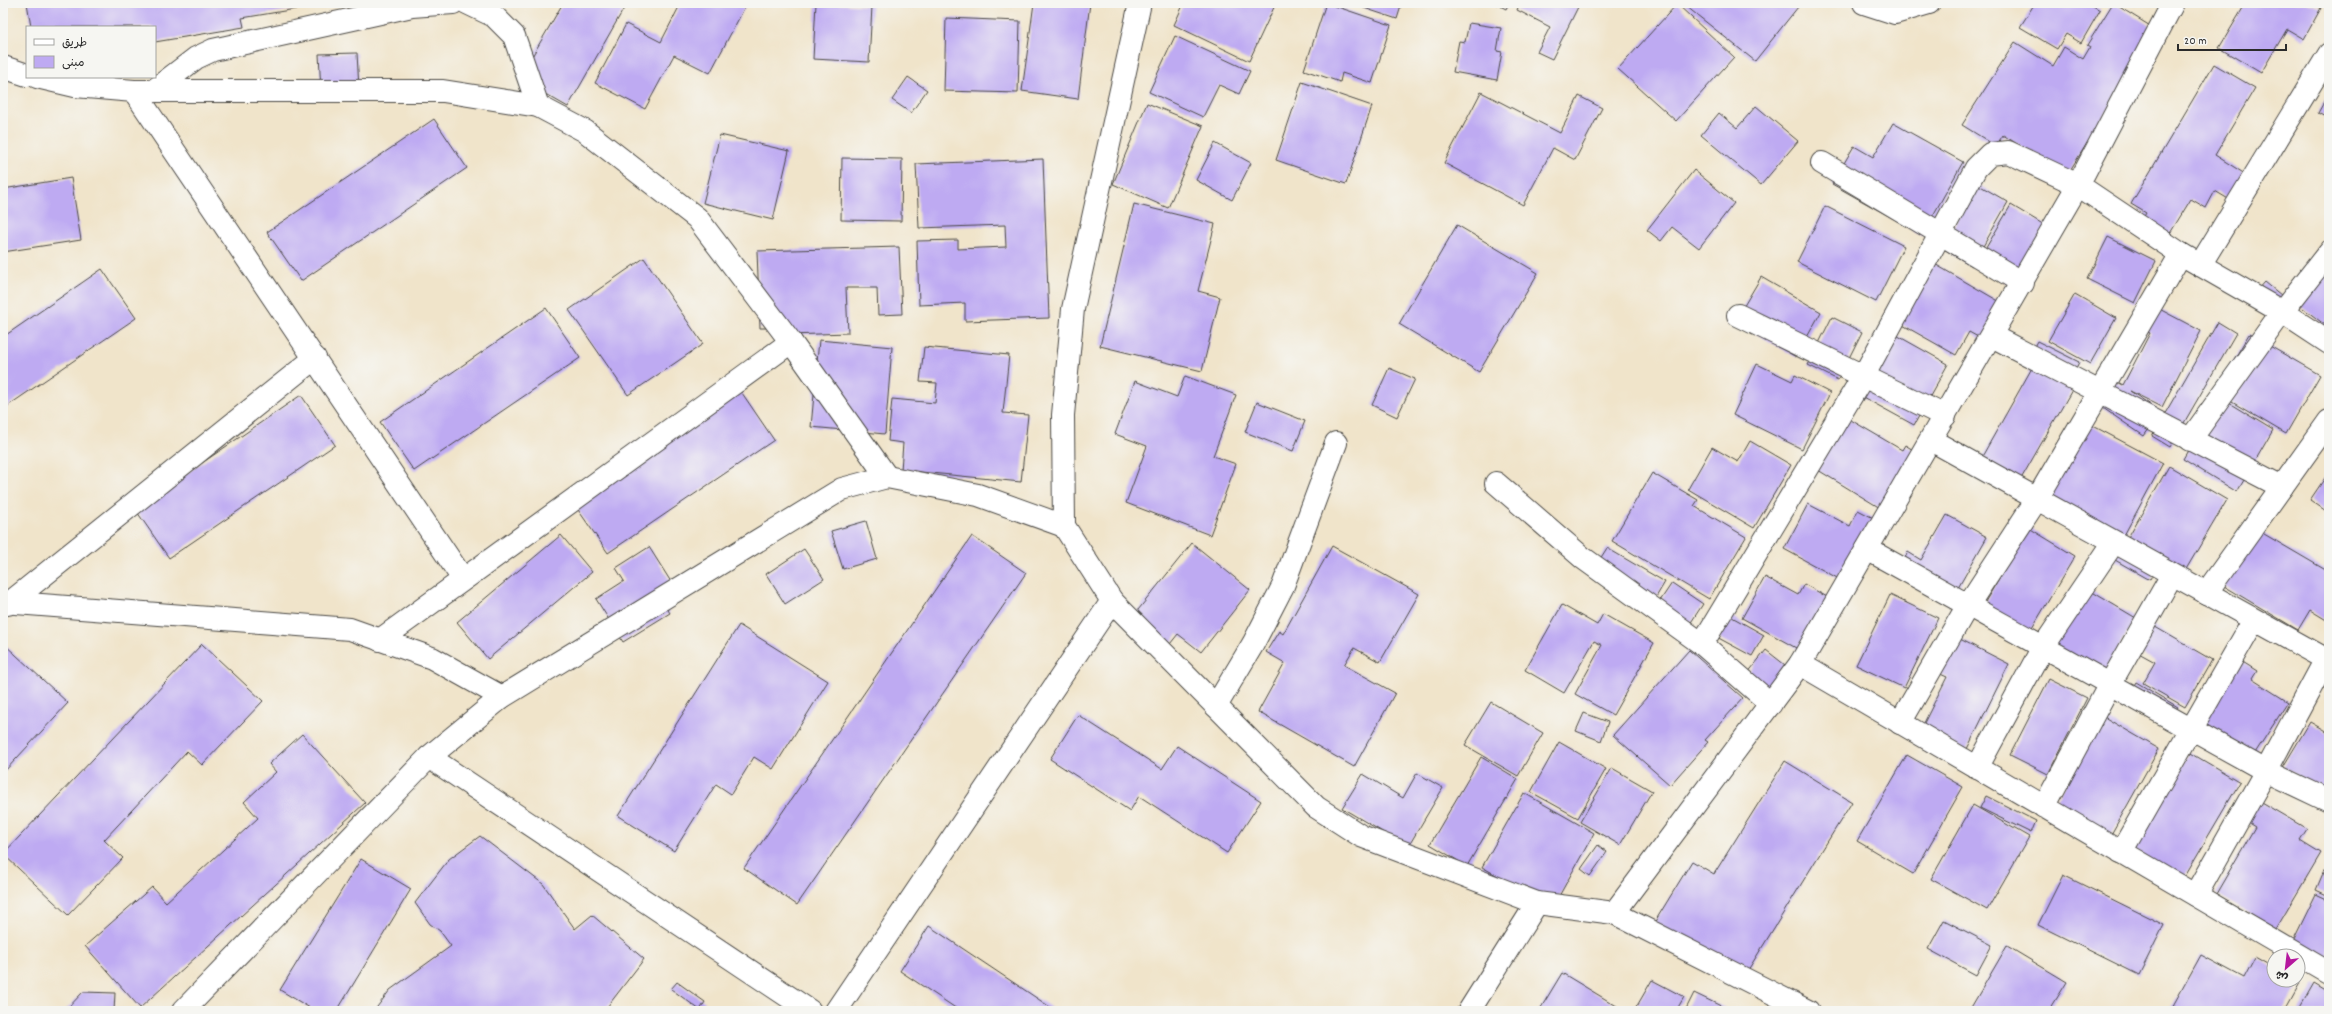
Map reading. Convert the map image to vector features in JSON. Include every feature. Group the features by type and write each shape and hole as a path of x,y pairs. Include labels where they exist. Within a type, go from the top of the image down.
{"street":[{"path":"144,91 196,58 213,50 412,6 453,3"},
{"path":"467,3 494,16 514,36 538,106"},
{"path":"1140,3 1073,309 1063,415 1064,526 1112,601 1316,807 1361,836 1537,903 1614,913 1808,1011"},
{"path":"1864,3 1895,13 1929,3"},
{"path":"1614,913 1800,664 1992,336 2078,185 2173,3"},
{"path":"1900,723 1968,605 2037,499 2100,393 2329,54"},
{"path":"3,67 26,74"},
{"path":"41,78 75,86 144,91 443,91 538,106 585,131 697,218 791,342 888,477"},
{"path":"144,91 315,358 463,579"},
{"path":"1702,644 1864,375 1976,168 1990,154 2008,152 2078,185 2190,260 2282,312 2329,343"},
{"path":"1822,163 2022,283"},
{"path":"2190,440 2282,312 2329,252"},
{"path":"1738,315 1864,375 1945,416"},
{"path":"1992,336 2282,488"},
{"path":"380,640 791,342"},
{"path":"6,603 315,358"},
{"path":"2206,593 2329,421"},
{"path":"1931,440 2327,660 2196,895"},
{"path":"1216,706 1253,644 1282,586 1336,443"},
{"path":"183,1011 429,757 502,697 842,489 888,477 978,495 1064,526"},
{"path":"1496,483 1583,558 1702,644 1771,704"},
{"path":"1977,768 2043,647 2114,542"},
{"path":"1867,549 2266,771 2329,801"},
{"path":"2044,807 2110,684 2172,575"},
{"path":"836,1011 1112,601"},
{"path":"6,603 350,629 432,658 502,697"},
{"path":"2121,852 2254,620"},
{"path":"1800,664 2329,972"},
{"path":"429,757 810,1011"},
{"path":"1469,1011 1537,903"}],"building":[{"path":"27,3 319,3 320,5 242,18 244,27 156,42 156,26 31,26"},
{"path":"563,3 627,3 568,107 519,79"},
{"path":"681,3 747,3 710,73 674,55 645,109 595,83 626,24 661,42"},
{"path":"816,3 872,6 869,62 813,59"},
{"path":"1034,3 1090,3 1078,99 1022,91"},
{"path":"1184,3 1276,3 1249,61 1174,25"},
{"path":"1326,3 1391,25 1372,83 1342,73 1340,82 1304,70"},
{"path":"1349,3 1402,3 1397,19"},
{"path":"1494,3 1509,3 1506,9"},
{"path":"1520,3 1580,3 1552,59 1537,52 1550,27 1517,10"},
{"path":"1682,3 1794,3 1798,7 1755,61"},
{"path":"2035,3 2088,3 2100,10 2081,43 2066,34 2057,49 2020,27"},
{"path":"2113,3 2160,32 2124,85 2067,175 2003,135 1996,146 1962,125 2015,42 2053,66 2064,47 2083,59 2090,47 2087,45"},
{"path":"2246,3 2312,3 2321,8 2304,39 2287,29 2261,73 2219,48"},
{"path":"1677,4 1734,57 1676,121 1618,69"},
{"path":"946,18 1020,21 1018,93 944,91"},
{"path":"1469,23 1501,28 1497,51 1502,52 1497,80 1453,72 1459,41 1465,42"},
{"path":"1175,36 1250,71 1239,94 1219,85 1203,117 1149,92"},
{"path":"357,53 359,89 321,91 319,54"},
{"path":"2214,64 2255,88 2215,155 2245,174 2230,200 2215,191 2206,208 2191,199 2161,248 2135,232 2146,213 2131,204"},
{"path":"908,77 927,90 911,113 892,100"},
{"path":"1302,82 1372,106 1346,184 1276,160"},
{"path":"1481,92 1560,133 1579,96 1602,108 1575,160 1553,148 1523,205 1444,163"},
{"path":"2329,93 2329,119 2318,113"},
{"path":"1147,103 1203,126 1168,208 1113,184"},
{"path":"1756,106 1798,141 1761,185 1701,135 1719,113 1737,128"},
{"path":"434,119 467,168 301,281 267,232"},
{"path":"1893,123 1963,162 1922,235 1832,184 1854,146 1873,157"},
{"path":"720,135 789,151 773,220 703,203"},
{"path":"1215,143 1251,163 1232,200 1196,180"},
{"path":"842,158 902,159 901,221 841,220"},
{"path":"1043,159 1049,318 965,321 965,303 919,305 917,241 958,240 958,249 1006,247 1005,225 919,228 916,164"},
{"path":"1694,170 1734,203 1699,248 1672,227 1661,241 1647,230"},
{"path":"71,178 81,240 3,252 3,189"},
{"path":"1977,184 2008,202 1972,266 1942,248"},
{"path":"1134,204 1215,224 1198,291 1220,297 1202,371 1100,346"},
{"path":"2011,205 2056,232 2021,291 1976,265"},
{"path":"1825,206 1904,246 1876,302 1797,262"},
{"path":"1457,225 1538,273 1479,372 1399,324"},
{"path":"2108,237 2156,261 2135,303 2087,279"},
{"path":"899,247 902,314 878,315 877,288 846,288 848,333 789,335 789,328 760,328 757,251"},
{"path":"644,258 703,344 628,395 569,310"},
{"path":"1926,259 2009,307 1989,343 1969,332 1956,355 1892,319"},
{"path":"2329,267 2329,328 2299,305"},
{"path":"102,269 136,318 3,409 3,337"},
{"path":"1761,277 1821,312 1796,357 1735,321"},
{"path":"2265,282 2287,300 2249,300"},
{"path":"2075,294 2116,318 2090,364 2048,341"},
{"path":"2148,303 2201,331 2162,407 2130,391 2161,412 2144,436 2097,404 2114,380 2123,385 2150,333 2136,325"},
{"path":"546,308 580,358 414,471 380,422"},
{"path":"1832,317 1862,332 1838,380 1808,365"},
{"path":"2218,322 2236,333 2170,447 2152,436"},
{"path":"1882,327 1948,364 1914,425 1848,389"},
{"path":"2249,334 2320,375 2286,434 2215,392"},
{"path":"819,340 892,347 885,434 811,427"},
{"path":"2037,341 2079,362 2071,379 2028,358"},
{"path":"924,347 1009,355 1003,413 1028,415 1021,482 901,470 903,443 888,441 892,399 935,403 937,383 920,382"},
{"path":"1757,364 1792,381 1795,375 1830,393 1802,449 1733,415"},
{"path":"1389,368 1415,379 1397,417 1372,405"},
{"path":"2032,368 2072,390 2014,491 1975,469"},
{"path":"1185,376 1236,395 1213,456 1236,464 1210,535 1126,503 1147,446 1115,434 1135,381 1177,397"},
{"path":"740,390 774,440 608,553 574,504"},
{"path":"301,395 335,445 169,558 135,509"},
{"path":"2219,397 2273,430 2237,492 2183,459"},
{"path":"1257,402 1305,421 1293,451 1245,432"},
{"path":"1844,416 1902,450 1905,445 1925,457 1890,514 1813,467"},
{"path":"2080,419 2163,463 2115,552 2037,511"},
{"path":"1750,441 1791,465 1754,528 1688,489 1712,447 1738,462"},
{"path":"2169,466 2227,500 2185,571 2163,558 2150,580 2115,560"},
{"path":"2329,472 2329,513 2310,500"},
{"path":"1652,473 1698,500 1694,506 1746,537 1709,599 1612,541"},
{"path":"1808,504 1850,526 1858,510 1885,524 1852,586 1784,549"},
{"path":"1947,515 1987,537 1950,602 1898,571 1908,552 1921,560"},
{"path":"866,521 877,559 843,569 831,531"},
{"path":"2247,524 2329,572 2328,621 2310,610 2298,630 2214,580"},
{"path":"2029,528 2075,556 2025,640 1979,612"},
{"path":"561,535 592,572 488,659 457,622"},
{"path":"972,536 1026,573 797,905 744,868"},
{"path":"1192,543 1250,590 1201,652 1178,634 1170,644 1134,615"},
{"path":"1332,546 1419,594 1380,662 1354,648 1344,665 1395,693 1354,767 1258,712 1285,663 1266,652 1279,631 1283,634"},
{"path":"649,547 673,585 658,595 670,613 623,642 596,599 624,581 616,568"},
{"path":"1607,548 1665,582 1652,604 1593,570"},
{"path":"804,549 824,579 785,604 766,574"},
{"path":"1765,577 1798,595 1804,584 1836,602 1807,654 1742,618"},
{"path":"1672,583 1703,604 1686,630 1654,610"},
{"path":"2089,590 2136,618 2099,682 2045,651"},
{"path":"1890,595 1938,618 1904,688 1856,665"},
{"path":"1562,605 1597,625 1603,614 1654,643 1613,715 1575,694 1602,645 1594,641 1564,693 1525,670"},
{"path":"1723,612 1764,635 1752,656 1711,634"},
{"path":"2150,624 2212,660 2185,707 2143,683 2155,662 2135,651"},
{"path":"739,625 828,681 773,769 754,757 731,794 716,784 674,851 618,816"},
{"path":"1956,637 2009,664 1966,751 1921,729 1947,677 1938,673"},
{"path":"3,643 68,703 3,773"},
{"path":"202,644 263,701 202,765 187,751 104,840 123,858 68,915 3,854"},
{"path":"1689,650 1743,698 1705,740 1708,742 1670,785 1613,735"},
{"path":"1766,650 1799,676 1773,709 1740,683"},
{"path":"2238,659 2257,671 2252,679 2288,702 2246,767 2193,733"},
{"path":"2049,679 2087,698 2048,774 2010,755"},
{"path":"2136,682 2178,707 2168,723 2126,698"},
{"path":"1491,702 1543,733 1518,776 1465,745"},
{"path":"1584,713 1608,722 1601,741 1576,731"},
{"path":"1078,715 1162,769 1177,746 1261,801 1227,853 1139,796 1130,811 1050,759"},
{"path":"2104,717 2159,749 2109,838 2053,806"},
{"path":"2310,722 2329,733 2329,786 2325,792 2283,767"},
{"path":"302,734 365,803 140,1008 85,946 152,887 166,902 258,818 244,802 276,772 269,764"},
{"path":"1559,742 1606,769 1578,818 1531,792"},
{"path":"2189,752 2240,782 2183,879 2132,849"},
{"path":"1907,755 1963,787 1913,874 1857,841"},
{"path":"1481,757 1518,779 1467,866 1430,844"},
{"path":"1785,761 1852,802 1740,983 1651,928 1692,861 1714,874"},
{"path":"1612,768 1652,791 1620,845 1580,822"},
{"path":"1417,773 1443,788 1408,847 1342,808 1363,774 1403,798"},
{"path":"1524,793 1594,833 1553,907 1482,867"},
{"path":"1986,796 2036,821 2031,833 1980,808"},
{"path":"2254,798 2307,829 2300,840 2321,853 2276,929 2216,894 2255,827 2242,819"},
{"path":"1973,805 2029,837 1987,910 1931,879"},
{"path":"480,836 543,884 575,929 592,915 644,959 604,1011 374,1011 390,990 451,946 440,931 430,924 415,903 449,859"},
{"path":"1598,845 1607,852 1590,876 1581,869"},
{"path":"361,859 411,889 337,1011 315,1011 280,990"},
{"path":"2329,859 2329,896 2316,890"},
{"path":"2063,875 2164,925 2139,975 2038,925"},
{"path":"2316,894 2329,900 2329,961 2306,950 2306,948 2302,948 2292,943"},
{"path":"1944,920 1992,945 1976,975 1928,949"},
{"path":"929,926 1056,1011 960,1011 900,971"},
{"path":"2007,946 2067,982 2049,1011 1969,1011"},
{"path":"2201,955 2244,978 2255,957 2266,963 2266,988 2296,988 2283,1011 2170,1011"},
{"path":"1562,973 1625,1011 1539,1011"},
{"path":"1652,980 1684,997 1676,1011 1634,1011"},
{"path":"677,982 705,1002 700,1010 671,989"},
{"path":"2314,983 2329,992 2329,1011 2298,1011"},
{"path":"83,992 115,993 114,1011 65,1011"},
{"path":"1694,993 1725,1008 1723,1011 1685,1011"}]}
